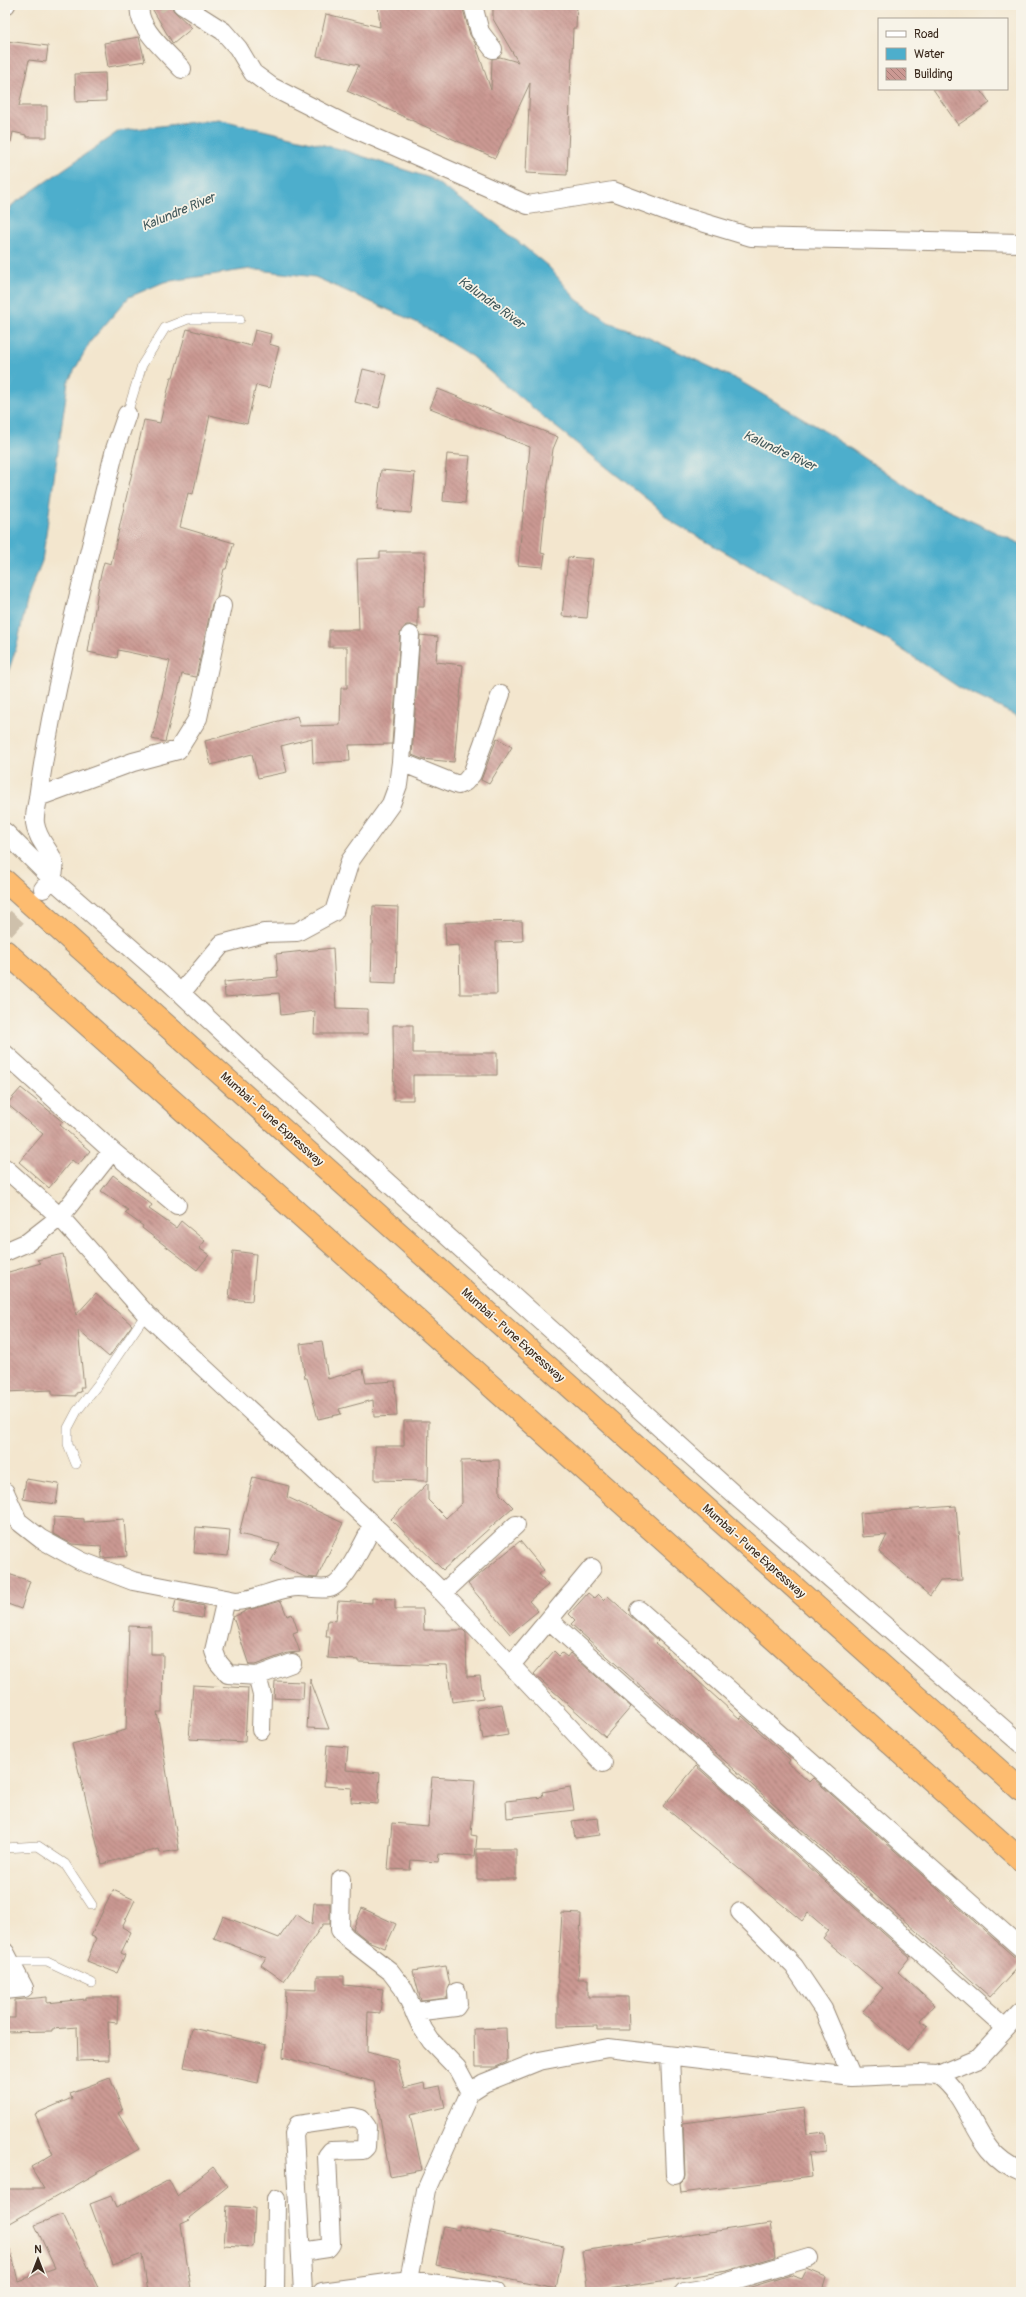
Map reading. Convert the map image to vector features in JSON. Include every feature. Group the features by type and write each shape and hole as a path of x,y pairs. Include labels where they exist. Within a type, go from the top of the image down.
{"highway":[{"name":"Mumbai - Pune Expressway","path":"5,881 1021,1790"},
{"path":"5,952 1021,1860"}],"street":[{"path":"140,5 140,17 145,28 182,69"},
{"path":"182,5 223,31 238,48 253,73 272,87 351,127 528,205 613,191 675,214 751,237 1021,243"},
{"path":"473,5 480,32 493,49"},
{"path":"48,884 55,865 51,854 40,840 35,822 51,714 113,457 127,414"},
{"path":"38,797 133,762 178,750 198,718 222,606"},
{"path":"181,993 222,944 264,933 297,932 334,912 350,861 391,804 398,785 402,762 410,635"},
{"path":"402,762 458,785 465,782 472,774 502,694"},
{"path":"7,834 48,884 181,993 271,1078 739,1499 1021,1744"},
{"path":"5,1054 112,1151 177,1205"},
{"path":"5,1252 28,1242 60,1217 112,1151"},
{"path":"5,1168 60,1217 146,1314 373,1525 443,1593 603,1763"},
{"path":"5,1492 18,1521 41,1539 80,1561 133,1581 226,1599 251,1600 291,1587 331,1588 337,1584 346,1573 373,1525"},
{"path":"443,1593 516,1525"},
{"path":"512,1665 592,1568"},
{"path":"226,1599 214,1651 218,1662 228,1674 257,1676 292,1663"},
{"path":"639,1610 1021,1948"},
{"path":"549,1620 1006,2028"},
{"path":"257,1676 262,1695 261,1730"},
{"path":"341,1879 340,1930 346,1937 390,1971 403,1988 414,2012 431,2041 457,2068 470,2092"},
{"path":"740,1912 794,1966 819,2002 852,2077"},
{"path":"5,1990 24,1988 7,1957"},
{"path":"414,2012 456,2007 458,2004 457,1992"},
{"path":"938,2076 979,2058 1021,2012"},
{"path":"409,2286 426,2190 470,2092 484,2083 539,2061 608,2048 852,2077 920,2074 938,2076 949,2083 988,2148 1009,2168 1021,2172"},
{"path":"670,2056 675,2175"},
{"path":"301,2252 328,2248 331,2244 327,2156 331,2151 363,2150 366,2147 367,2128 361,2119 352,2117 298,2125 294,2134 303,2292"},
{"path":"275,2292 276,2199"},
{"path":"684,2292 708,2288 809,2258"},
{"path":"322,2292 409,2286 494,2292"}],"lane":[{"path":"127,414 142,365 165,328 188,319 240,319"},
{"path":"76,1464 68,1444 68,1428 78,1411 99,1384 146,1314"},
{"path":"5,1848 38,1846 65,1864 92,1906"},
{"path":"7,1957 48,1962 92,1984"}],"water":[{"name":"Kalundre River","path":"218,119 340,149 430,178 495,223 549,267 576,299 608,322 647,337 738,380 818,427 932,503 1021,544 1021,718 960,688 889,641 818,605 672,522 653,504 552,424 471,356 418,323 315,277 250,269 164,282 129,297 90,342 68,382 42,561 28,597 17,645 5,682 5,218 12,205 119,131"}],"building":[{"path":"150,5 172,5 173,10 192,28 173,44"},
{"path":"378,5 462,5 470,35 475,43 491,90 492,59 500,57 518,62 493,19 493,8 541,9 541,5 577,5 576,28 573,28 567,175 526,173 530,83 495,158 347,91 359,65 317,56 326,14 380,27"},
{"path":"139,37 145,61 108,67 104,43"},
{"path":"6,41 48,46 46,62 29,60 19,106 47,106 47,137 26,137 26,135 13,132 11,142 5,142"},
{"path":"105,73 106,101 76,102 75,74"},
{"path":"934,90 981,90 990,103 958,125"},
{"path":"187,329 251,346 255,330 271,334 269,344 279,347 269,388 256,385 247,424 210,415 193,494 188,493 180,527 234,543 226,569 224,569 217,597 212,604 196,677 182,674 165,742 152,739 170,661 118,650 117,658 88,652 100,578 104,562 111,564 144,420 160,423 171,377 173,377"},
{"path":"363,369 387,375 379,408 355,402"},
{"path":"438,389 558,437 553,449 547,491 541,553 545,554 543,567 518,565 530,447 430,408"},
{"path":"447,454 470,456 465,503 443,501"},
{"path":"381,470 415,473 411,513 377,510"},
{"path":"380,552 425,552 424,607 418,607 418,628 411,625 406,625 400,634 392,744 349,745 350,761 313,763 312,738 281,746 287,772 258,778 252,754 211,765 205,741 297,716 300,726 340,725 341,688 347,688 347,647 329,647 329,630 359,630 357,559 380,558"},
{"path":"568,557 593,559 587,618 562,616"},
{"path":"420,635 438,637 436,662 463,665 454,762 422,759 412,755"},
{"path":"497,738 512,747 489,784 481,780"},
{"path":"373,906 398,907 396,984 371,983"},
{"path":"522,921 523,941 496,942 497,994 460,994 459,945 446,946 445,923"},
{"path":"333,948 336,1008 368,1009 368,1034 314,1034 315,1011 281,1015 279,993 225,997 224,982 278,977 276,954"},
{"path":"393,1025 413,1025 413,1053 497,1053 497,1075 413,1075 413,1100 394,1100"},
{"path":"21,1088 63,1122 60,1125 90,1151 78,1165 72,1160 49,1188 19,1162 43,1134 7,1104"},
{"path":"113,1175 152,1205 149,1209 176,1228 181,1221 205,1241 199,1248 209,1255 197,1270 142,1228 143,1226 125,1213 128,1210 101,1191"},
{"path":"233,1251 256,1254 252,1301 229,1299"},
{"path":"63,1254 76,1315 96,1293 132,1325 109,1357 78,1330 84,1387 80,1387 81,1392 76,1393 76,1396 52,1395 52,1390 5,1392 5,1273 41,1263 37,1260"},
{"path":"322,1341 328,1379 363,1369 366,1383 395,1381 397,1416 374,1417 373,1400 339,1409 341,1414 318,1419 307,1378 305,1378 300,1344"},
{"path":"404,1421 429,1421 428,1481 375,1480 375,1446 404,1446"},
{"path":"499,1460 500,1494 513,1507 443,1570 391,1519 428,1483 428,1500 446,1518 462,1503 461,1461"},
{"path":"253,1477 289,1486 287,1497 343,1523 317,1578 305,1577 271,1561 280,1544 239,1534"},
{"path":"26,1479 59,1484 56,1504 23,1499"},
{"path":"956,1506 962,1580 940,1581 930,1596 879,1552 887,1535 862,1537 860,1513"},
{"path":"54,1517 84,1519 84,1522 124,1519 127,1556 102,1558 101,1546 72,1544 53,1534"},
{"path":"196,1527 230,1530 228,1556 194,1553"},
{"path":"520,1541 544,1570 539,1574 548,1585 529,1601 538,1611 510,1634 468,1584"},
{"path":"5,1573 30,1581 21,1609 5,1603"},
{"path":"588,1593 594,1598 598,1594 604,1600 608,1596 658,1641 656,1643 740,1719 742,1716 790,1760 788,1763 809,1782 813,1778 1021,1963 990,1997 571,1624 575,1620 569,1614"},
{"path":"372,1598 395,1599 395,1609 423,1609 424,1630 463,1630 466,1633 467,1677 480,1676 483,1698 452,1702 447,1665 358,1662 358,1660 328,1658 330,1637 326,1637 328,1620 336,1621 338,1601 372,1603"},
{"path":"176,1600 204,1606 202,1618 173,1613"},
{"path":"281,1601 287,1616 292,1614 298,1631 293,1633 300,1652 288,1653 255,1665 249,1665 233,1617 244,1611"},
{"path":"129,1626 151,1627 151,1654 163,1654 162,1712 157,1712 179,1850 160,1853 159,1849 102,1864 72,1744 126,1730"},
{"path":"554,1651 559,1656 562,1653 567,1657 570,1653 631,1707 605,1737 534,1674"},
{"path":"310,1679 329,1729 307,1728"},
{"path":"275,1681 304,1682 303,1699 274,1698"},
{"path":"193,1685 248,1688 245,1742 189,1739"},
{"path":"502,1704 508,1735 483,1739 477,1708"},
{"path":"327,1745 348,1747 346,1770 380,1773 378,1804 351,1802 352,1788 324,1786"},
{"path":"696,1766 910,1957 898,1972 934,2005 920,2020 928,2026 907,2050 863,2011 883,1988 823,1938 829,1931 808,1913 802,1921 663,1806"},
{"path":"432,1777 475,1780 471,1835 477,1836 475,1856 439,1854 438,1862 411,1860 410,1870 388,1869 392,1823 428,1826"},
{"path":"570,1787 574,1810 507,1818 506,1801 543,1797 542,1792"},
{"path":"598,1818 600,1835 575,1838 572,1821"},
{"path":"477,1849 516,1849 516,1879 477,1879"},
{"path":"113,1890 135,1900 122,1927 131,1932 121,1953 125,1955 117,1973 87,1961 96,1938 91,1936"},
{"path":"314,1903 330,1903 330,1924 323,1924 284,1981 261,1965 266,1958 214,1938 223,1916 279,1938 296,1914 312,1925"},
{"path":"362,1908 396,1924 385,1948 368,1941 353,1929"},
{"path":"562,1913 581,1914 578,1979 588,1979 588,1997 628,1997 629,2030 597,2030 597,2026 558,2027 558,1980"},
{"path":"446,1966 450,1985 447,1998 421,2001 413,1971"},
{"path":"317,1976 344,1976 344,1985 383,1989 380,2013 368,2012 367,2052 397,2060 404,2088 424,2083 425,2089 440,2086 445,2107 410,2115 422,2170 390,2176 374,2082 283,2057 286,1989 317,1990"},
{"path":"47,1997 47,2003 86,1999 86,1997 118,1997 117,2023 108,2022 109,2060 78,2061 77,2027 52,2029 52,2031 5,2032 5,2018 15,2018 15,2000"},
{"path":"192,2028 266,2045 258,2083 184,2067"},
{"path":"506,2028 507,2062 496,2067 475,2067 474,2029"},
{"path":"110,2078 123,2111 118,2113 139,2149 5,2226 5,2189 44,2189 31,2167 53,2154 35,2114 72,2098 70,2093"},
{"path":"804,2108 807,2134 824,2132 826,2148 826,2152 809,2154 812,2177 681,2193 680,2184 684,2180 685,2175 683,2123"},
{"path":"213,2167 228,2186 189,2218 190,2220 181,2224 191,2289 169,2292 148,2292 142,2254 113,2265 90,2204 111,2196 116,2208 169,2180 177,2196"},
{"path":"227,2206 255,2208 253,2247 224,2245"},
{"path":"63,2214 100,2292 5,2292 5,2251 11,2251 18,2281 55,2268 35,2225"},
{"path":"770,2223 775,2257 727,2271 588,2292 582,2251"},
{"path":"444,2226 459,2229 459,2226 490,2233 491,2231 564,2246 556,2289 436,2265"},
{"path":"807,2269 826,2277 823,2287 832,2292 735,2292 790,2275 802,2279"}],"tunnel":[{"path":"5,930 38,894"}]}
